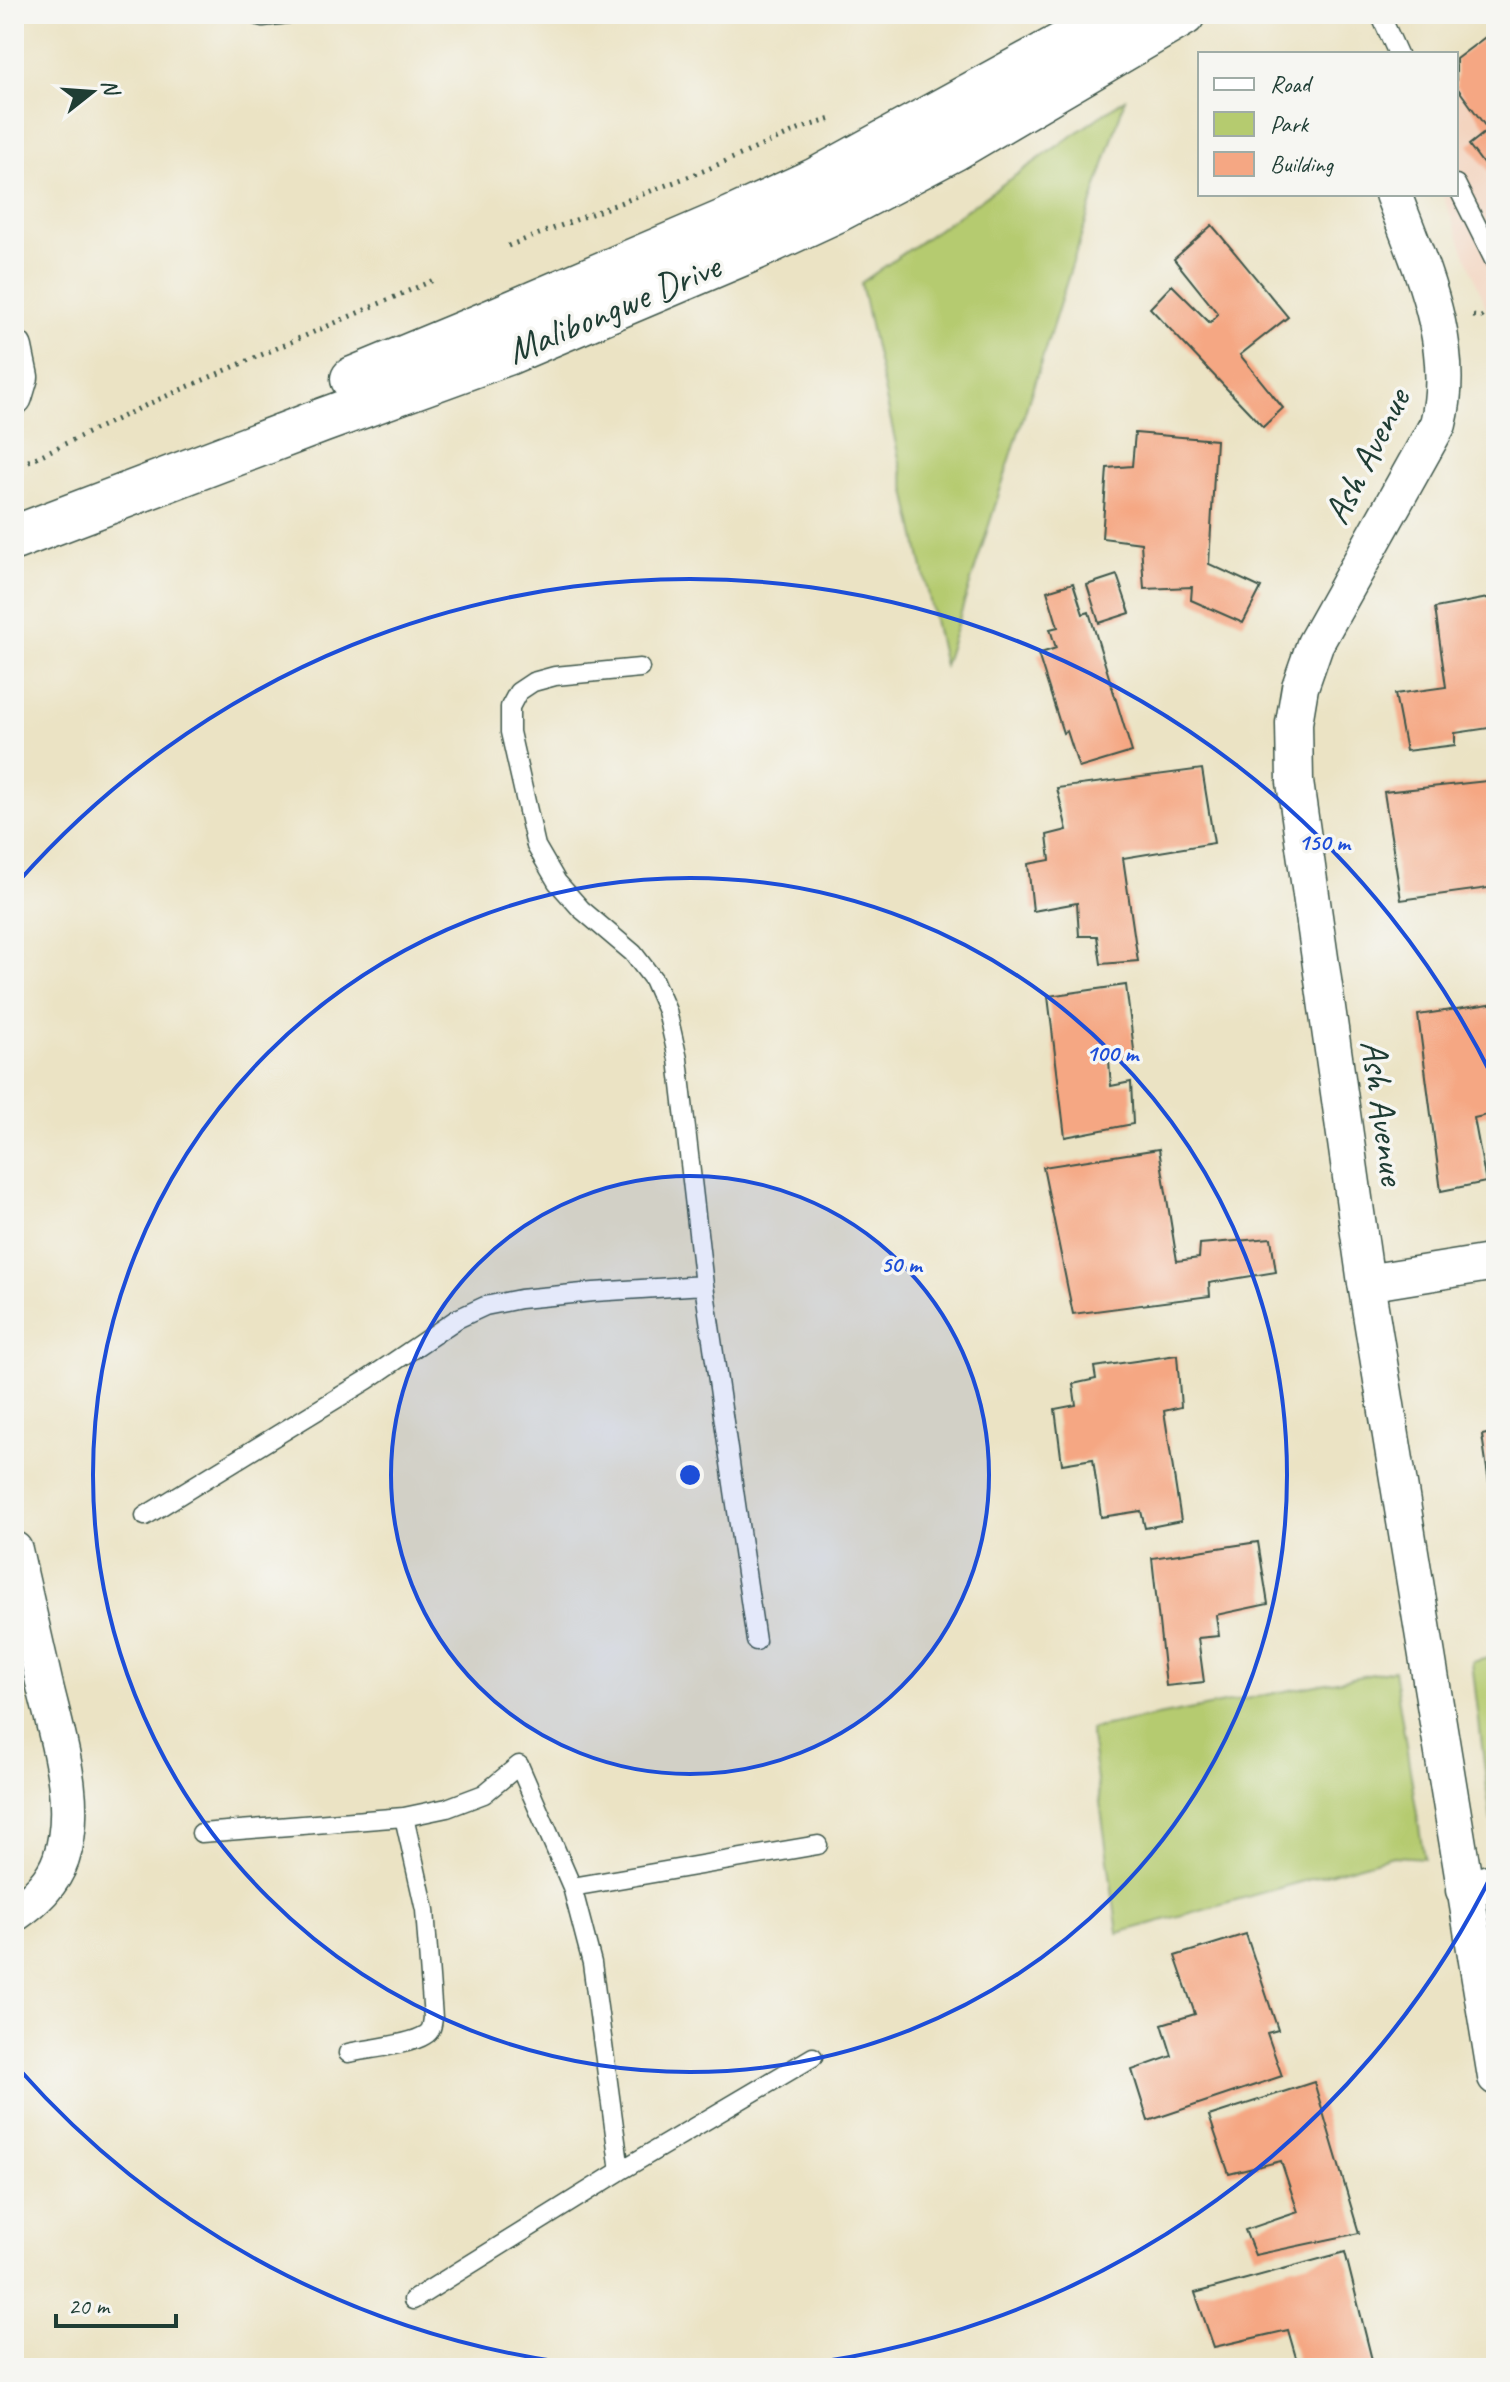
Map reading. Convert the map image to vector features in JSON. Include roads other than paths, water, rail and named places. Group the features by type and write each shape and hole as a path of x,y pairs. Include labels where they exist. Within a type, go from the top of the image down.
{"main road":[{"name":"Malibongwe Drive","path":"14,514 465,333 731,219 816,180 1082,26 1119,14"},
{"name":"Malibongwe Drive","path":"14,538 507,353 755,248 835,211 953,149 1183,14"}],"street":[{"name":"Ash Avenue","path":"1394,196 1439,329 1444,400 1438,424 1315,644 1300,687 1294,723 1295,782 1366,1283 1480,1885 1496,2077"},
{"path":"14,348 20,377 14,397"},
{"path":"1366,1283 1496,1262"},
{"path":"14,1550 59,1747 67,1797 67,1830 61,1859 47,1886 14,1914"}],"lane":[{"path":"252,14 263,17 288,14"},
{"path":"1380,14 1397,52"},
{"path":"1458,188 1496,264"},
{"path":"640,668 555,676 533,682 518,692 510,707 510,732 536,846 557,882 581,909 633,953 653,979 667,1011 678,1059 704,1285 756,1641"},
{"path":"145,1516 367,1380 457,1319 485,1306 579,1293 704,1285"},
{"path":"201,1833 404,1817 447,1808 484,1794 519,1765 572,1887 592,1963 620,2171"},
{"path":"348,2053 412,2040 426,2035 432,2027 425,1910 404,1817"},
{"path":"572,1887 818,1845"},
{"path":"413,2300 620,2171 813,2057"}]}
